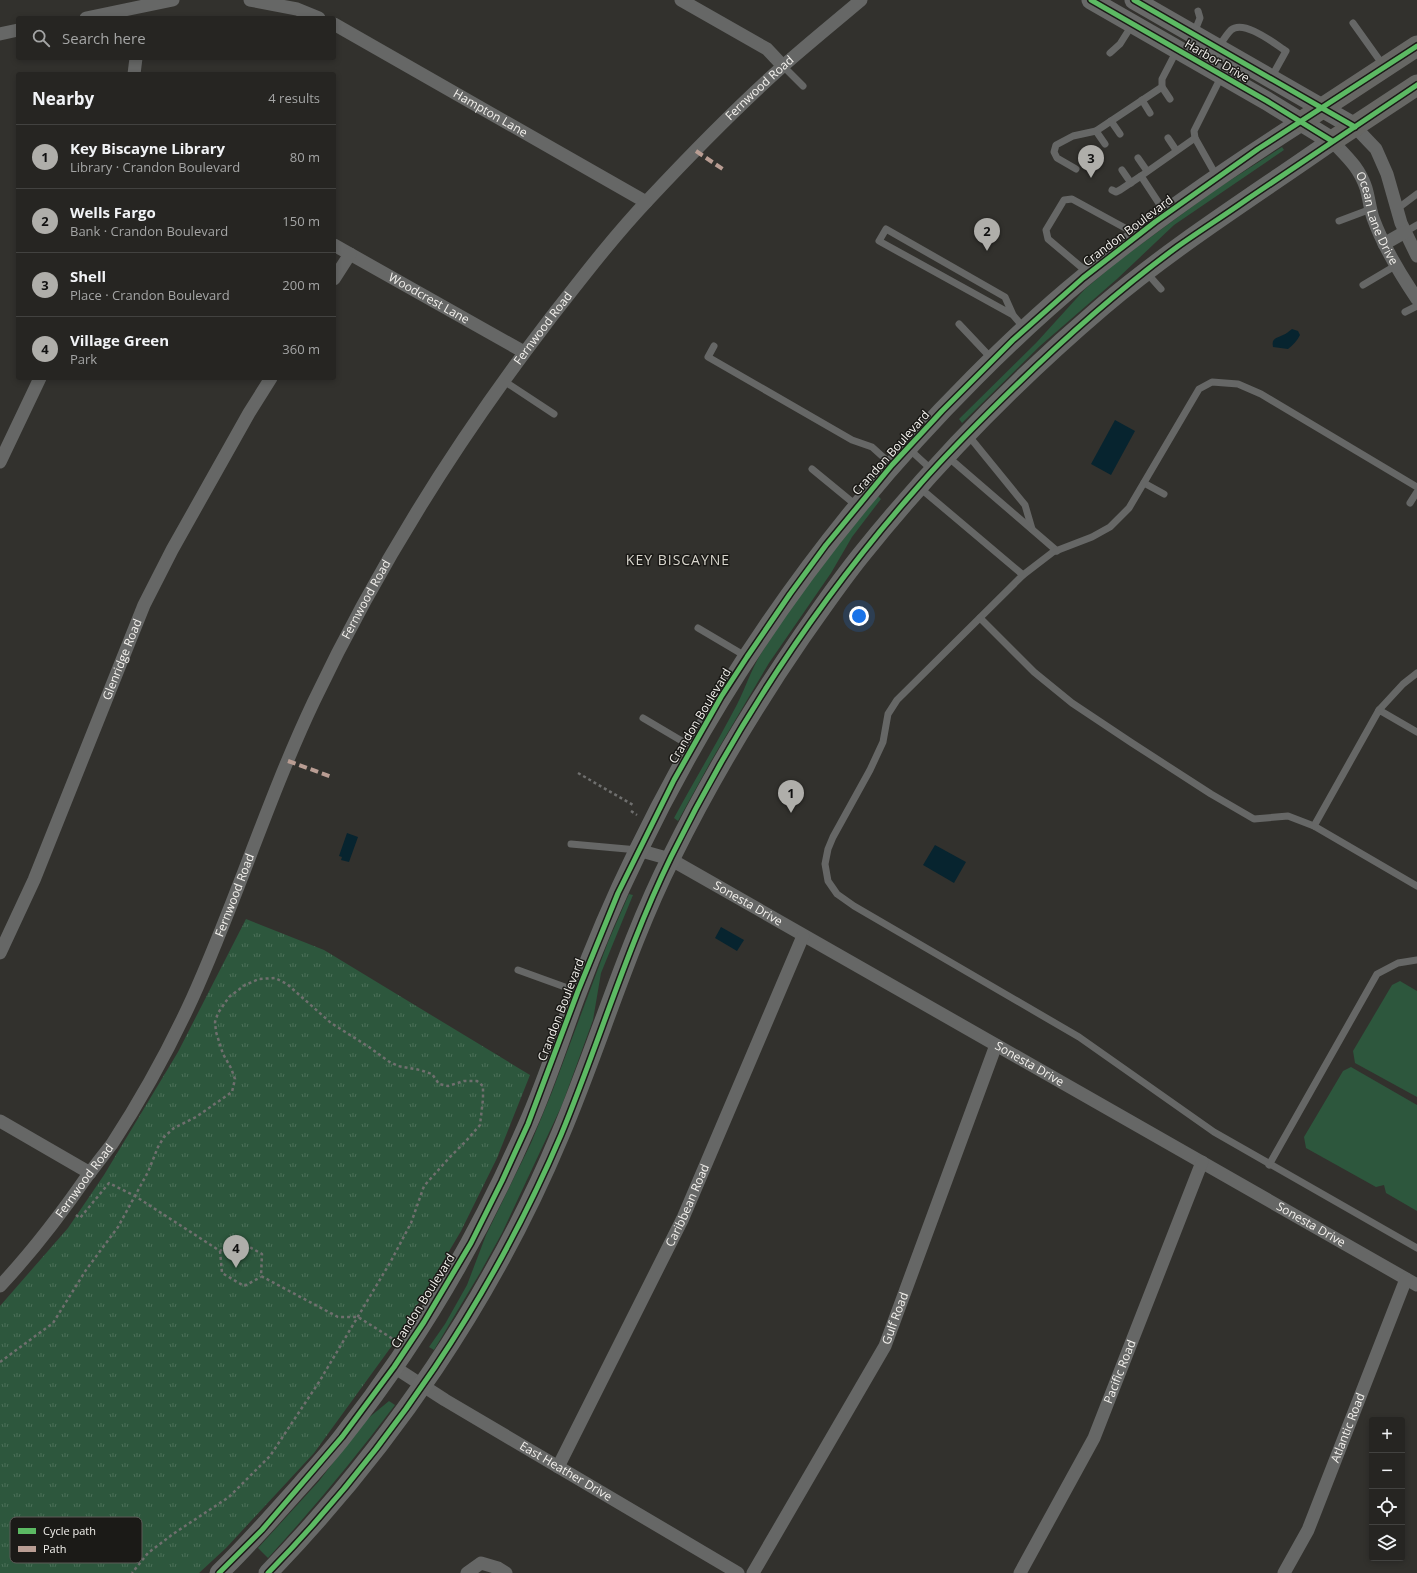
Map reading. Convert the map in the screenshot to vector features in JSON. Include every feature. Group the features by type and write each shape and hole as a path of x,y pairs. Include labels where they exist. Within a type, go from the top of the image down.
{"main road":[{"name":"Harbor Drive","path":"1091,0 1222,75 1332,141"},
{"name":"Harbor Drive","path":"1134,0 1355,127"},
{"name":"Crandon Boulevard","path":"229,1570 342,1437 394,1367 471,1243 528,1124 578,992 618,893 638,850 692,747 747,657 790,594 857,506 892,465 992,360 1019,322 1258,150 1417,46"},
{"path":"268,1573 291,1549 368,1459 423,1386 462,1325 507,1247 535,1191 565,1124 636,938 670,859 711,783 774,677 858,558 918,486 967,434 1035,366 1106,304 1177,248 1332,141 1417,85"}],"street":[{"path":"98,16 145,8 173,0"},
{"path":"250,0 297,9 314,16"},
{"path":"681,0 767,49 783,66"},
{"name":"Fernwood Road","path":"0,1286 66,1207 110,1147 139,1101 168,1049 193,998 294,746 338,651 405,529 470,428 524,352 581,280 646,202 718,128 783,66 861,0"},
{"name":"Hampton Lane","path":"336,25 646,202"},
{"path":"0,34 16,30"},
{"path":"134,72 136,60"},
{"name":"Ocean Lane Drive","path":"1355,127 1376,149 1387,174 1405,232 1417,256"},
{"name":"Ocean Lane Drive","path":"1332,141 1354,164 1365,188 1373,218 1384,244 1395,266 1417,299"},
{"path":"1384,244 1405,232"},
{"name":"Woodcrest Lane","path":"336,246 524,352"},
{"path":"336,276 350,254"},
{"path":"0,462 39,380"},
{"name":"Glenridge Road","path":"0,954 34,880 144,605 172,550 270,380"},
{"name":"Sonesta Drive","path":"638,850 670,859 1411,1282"},
{"name":"Caribbean Road","path":"558,1467 683,1218 803,936"},
{"name":"Gulf Road","path":"753,1573 885,1346 996,1045"},
{"path":"0,1121 90,1173"},
{"name":"Pacific Road","path":"1020,1573 1094,1438 1202,1162"},
{"name":"Atlantic Road","path":"1284,1573 1308,1530 1411,1282"},
{"name":"East Heather Drive","path":"394,1367 558,1467 738,1573"},
{"path":"467,1573 481,1563 498,1568 506,1573"}],"lane":[{"path":"1193,34 1200,18 1198,11"},
{"path":"1353,23 1385,67"},
{"path":"1110,53 1120,44 1132,24"},
{"path":"1218,48 1231,30 1238,27 1245,27 1260,35 1286,51 1270,78"},
{"path":"1170,99 1162,87 1162,79 1177,49"},
{"path":"783,66 803,86"},
{"path":"1112,190 1116,192 1131,183 1195,134 1222,75"},
{"path":"1076,169 1057,158 1054,152 1056,145 1073,136 1096,131 1162,87"},
{"path":"1142,100 1150,113"},
{"path":"1111,121 1120,134"},
{"path":"1188,124 1195,134 1218,178"},
{"path":"1096,131 1105,144"},
{"path":"1168,138 1176,150"},
{"path":"1138,158 1144,173 1166,215"},
{"path":"1122,170 1131,183"},
{"path":"1397,209 1417,194"},
{"path":"1088,273 1048,239 1046,235 1046,230 1064,200 1072,199 1138,235"},
{"path":"1339,221 1371,209"},
{"path":"1405,232 1417,225"},
{"path":"886,229 1005,297 1019,322 879,241 886,229"},
{"path":"911,259 918,247"},
{"path":"1363,285 1395,266"},
{"path":"1146,272 1161,289"},
{"path":"1405,312 1417,306"},
{"path":"959,324 992,360"},
{"path":"714,346 708,357 852,440 872,447 892,465"},
{"path":"504,381 554,414"},
{"path":"1417,487 1261,394 1238,384 1212,382 1199,389 1129,508 1110,527 1092,537 1053,552 1023,575 897,700 888,714 883,742 870,770 833,837 828,849 825,864 828,881 837,894 854,906 1079,1037 1214,1132 1417,1248"},
{"path":"967,434 1025,506 1032,529"},
{"path":"908,448 933,471"},
{"path":"946,456 1057,551"},
{"path":"812,469 857,506"},
{"path":"1144,483 1164,494"},
{"path":"918,486 1023,575"},
{"path":"1410,504 1417,492"},
{"path":"980,618 1034,672 1072,703 1211,794 1254,819 1288,816 1314,826 1417,886"},
{"path":"698,628 747,657"},
{"path":"1314,826 1379,710 1403,684 1417,673"},
{"path":"1379,710 1417,732"},
{"path":"643,718 692,747"},
{"path":"571,844 638,850"},
{"path":"1270,1165 1378,974 1398,964 1417,960"},
{"path":"518,970 578,992"}],"path":[{"path":"578,773 633,805"},
{"path":"0,1362 53,1323 86,1270 118,1227 148,1172 158,1147 164,1137 174,1128 196,1117 232,1092 235,1079 223,1054 216,1032 215,1022 218,1013 229,997 245,985 259,979 275,978 287,984 331,1023 388,1061 398,1066 432,1074 439,1084 448,1086 464,1081 477,1081 483,1086 480,1125 424,1186 411,1223 358,1317 319,1382 270,1456 229,1497 173,1534 148,1553 142,1560"},
{"path":"66,1207 80,1218 109,1183 134,1196 220,1251"},
{"path":"220,1251 237,1240 262,1254 261,1276"},
{"path":"220,1251 222,1274 244,1286 261,1276"},
{"path":"261,1276 338,1318 358,1317 406,1348"},
{"path":"132,1573 140,1563"}],"green space":[{"path":"1282,147 1284,150 1174,225 1117,279 1040,346 962,423 959,419 1036,343 1085,289 1117,262 1212,192"},
{"path":"878,496 881,499 852,537 831,573 769,663 711,761 678,821 674,818 737,705 762,652 832,553"},
{"path":"629,894 633,895 601,973 593,1020 562,1105 502,1233 434,1350 429,1347 445,1324 467,1285 486,1235 531,1143 552,1092 608,942"},
{"path":"246,919 324,950 530,1075 497,1158 461,1231 399,1336 314,1453 226,1548 199,1573 0,1573 0,1306 68,1228 104,1175 178,1052"},
{"path":"1400,981 1417,991 1417,1097 1355,1063 1353,1051 1392,985"},
{"path":"1351,1067 1417,1105 1417,1211 1386,1193 1384,1185 1376,1187 1306,1148 1304,1137 1343,1071"},
{"path":"389,1401 395,1405 380,1425 285,1540 268,1558 258,1548 319,1481 366,1420"}],"water":[{"path":"1292,329 1298,331 1300,335 1292,346 1288,349 1273,347 1273,342 1275,339"},
{"path":"1115,420 1135,431 1111,475 1091,464"},
{"path":"347,833 358,837 349,862 341,860 342,857 339,856"},
{"path":"935,845 966,862 954,883 923,865"},
{"path":"721,927 744,940 737,951 715,938"}],"marked path":[{"path":"696,151 724,170"},
{"path":"288,761 332,777"}],"cycle path":[{"path":"1091,0 1267,101 1332,141"},
{"path":"1134,0 1355,127"},
{"path":"219,1573 262,1530 342,1437 394,1367 424,1322 471,1243 528,1124 578,991 618,893 674,780 721,697 790,594 826,545 892,465 942,411 1013,340 1083,278 1155,222 1258,149 1417,46"},
{"path":"268,1573 313,1525 397,1422 435,1368 470,1312 534,1195 561,1135 627,960 655,891 671,857 723,759 752,712 813,619 846,574 880,531 952,450 1034,368 1104,305 1177,247 1417,85"}],"place":[{"name":"Shell","path":"1091,178"},
{"name":"Wells Fargo","path":"987,251"},
{"name":"Key Biscayne Library","path":"791,813"},
{"name":"Village Green","path":"236,1268"}],"district":[{"name":"KEY BISCAYNE","path":"678,560"}]}
